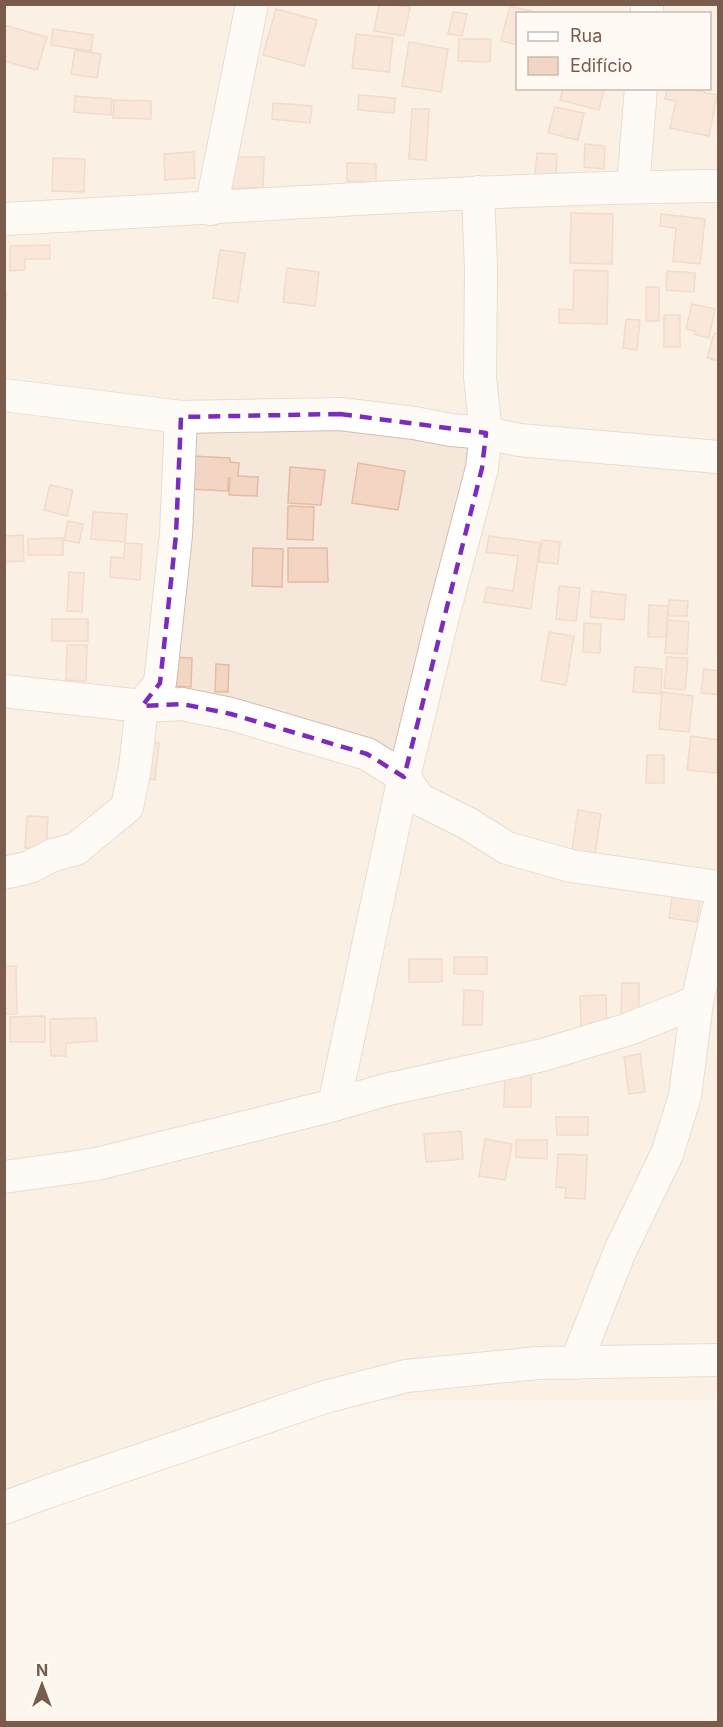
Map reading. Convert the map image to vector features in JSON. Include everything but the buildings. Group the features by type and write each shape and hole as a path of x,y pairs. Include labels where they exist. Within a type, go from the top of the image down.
{"street":[{"path":"211,209 252,4"},
{"path":"633,187 641,90"},
{"path":"4,219 478,192 718,186"},
{"path":"334,1105 404,777 482,468 486,433 480,377 481,269 478,192"},
{"path":"4,395 181,417 340,414 486,433 519,440 718,457"},
{"path":"4,873 30,867 53,855 76,849 127,807 135,768 142,706 160,683 176,535 181,417"},
{"path":"4,691 142,706 182,704 231,714 367,754 404,777 419,799 466,823 507,848 571,866 718,887"},
{"path":"576,1363 620,1251 667,1154 684,1096 697,1002 718,910"},
{"path":"4,1177 97,1164 334,1105 385,1090 543,1055 626,1030 697,1002"},
{"path":"4,1508 315,1401 406,1376 538,1363 718,1360"}],"highlighted area":[{"path":"340,414 486,433 482,468 404,777 367,754 231,714 182,704 142,706 160,683 176,535 181,417"}],"shaded area":[{"path":"4,5 718,5 718,1400 365,1400 5,1517"}]}
